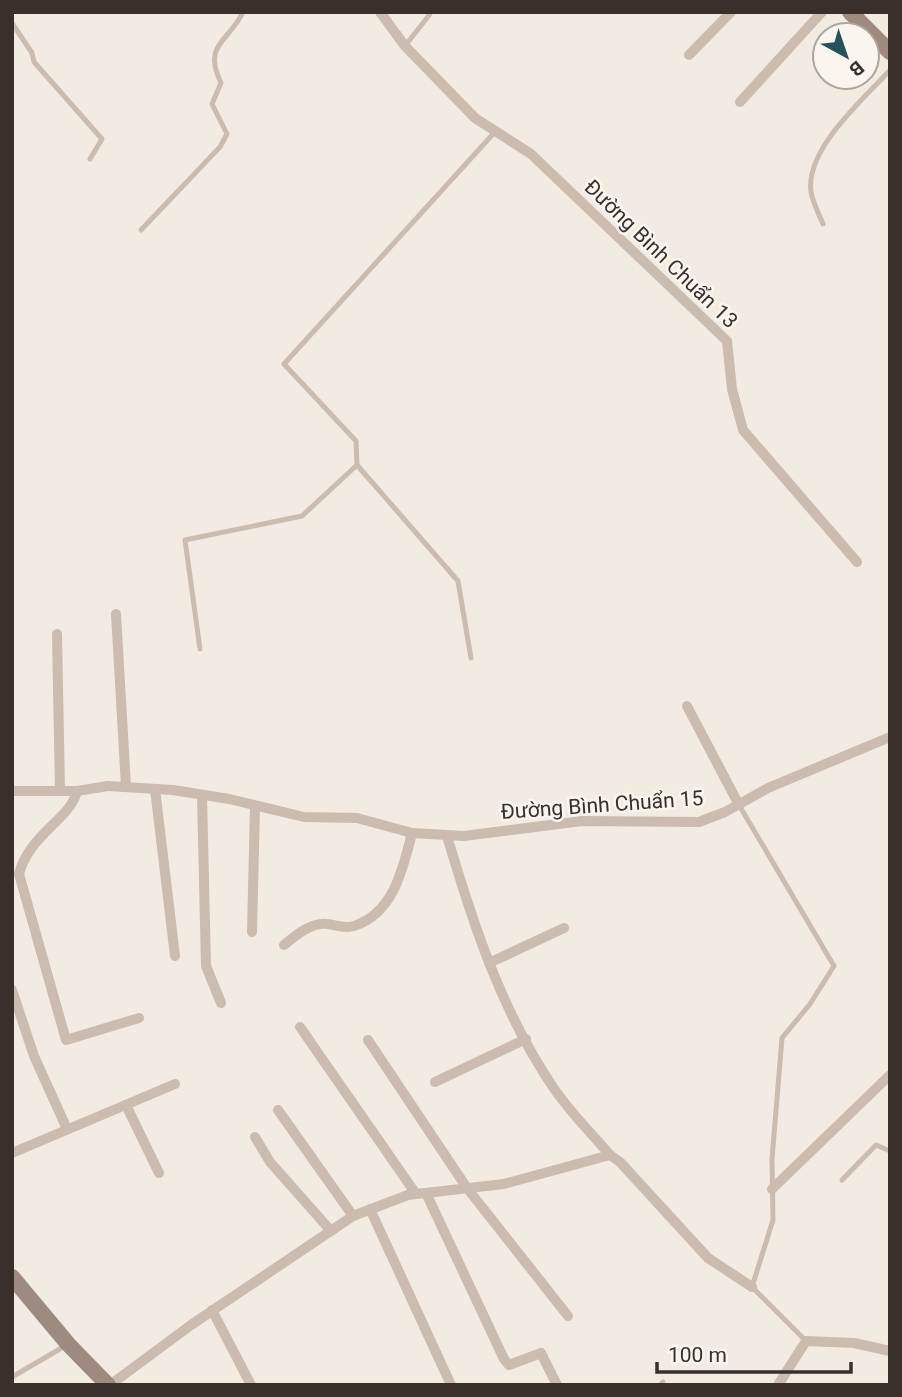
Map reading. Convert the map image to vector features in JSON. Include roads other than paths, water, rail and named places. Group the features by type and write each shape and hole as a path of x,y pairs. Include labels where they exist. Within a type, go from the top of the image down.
{"street":[{"name":"Đường Bình Chuẩn 13","path":"380,12 405,46 475,118 531,155 727,341 732,389 743,430 857,562"},
{"path":"689,55 731,12"},
{"path":"740,102 822,12"},
{"path":"850,12 890,52"},
{"path":"117,614 126,786"},
{"path":"57,634 60,791"},
{"path":"687,706 739,805"},
{"name":"Đường Bình Chuẩn 15","path":"12,791 76,791 126,786 202,796 304,817 357,818 412,833 464,836 582,821 699,822 739,805 768,788 890,737"},
{"path":"155,789 175,956"},
{"path":"76,791 74,803 53,821 24,855 15,877 66,1040 139,1018"},
{"path":"202,796 206,966 221,1003"},
{"path":"252,932 255,806"},
{"path":"284,945 304,929 323,923 341,927 354,926 373,915 389,898 399,881 412,833"},
{"path":"447,835 471,917 506,1005 555,1090 610,1155 620,1162 708,1258 752,1287"},
{"path":"489,963 564,928"},
{"path":"12,990 34,1056 66,1129"},
{"path":"300,1027 421,1193 504,1359 509,1365 541,1353 557,1385"},
{"path":"435,1082 526,1039"},
{"path":"368,1040 467,1188 568,1316"},
{"path":"772,1189 890,1075"},
{"path":"12,1153 175,1084"},
{"path":"126,1105 159,1173"},
{"path":"278,1110 353,1216"},
{"path":"255,1137 270,1162 331,1231"},
{"path":"12,1277 68,1344 109,1385 212,1310 353,1216 421,1193 504,1184 610,1155"},
{"path":"370,1209 451,1385"},
{"path":"212,1310 251,1385"},
{"path":"778,1385 806,1341 854,1343 890,1351"}],"lane":[{"path":"141,230 220,147 227,134 212,104 221,83 213,66 214,51 243,12"},
{"path":"405,46 430,14"},
{"path":"12,23 32,53 34,62 102,139 90,159"},
{"path":"823,224 811,192 814,168 823,146 890,70"},
{"path":"471,658 458,580 357,465 356,441 284,364 494,132"},
{"path":"200,649 185,540 302,516 357,465"},
{"path":"739,805 834,966 810,1004 782,1038 772,1189 773,1220 752,1287 806,1341"},
{"path":"842,1180 876,1145 890,1151"},
{"path":"12,1377 68,1344"}]}
